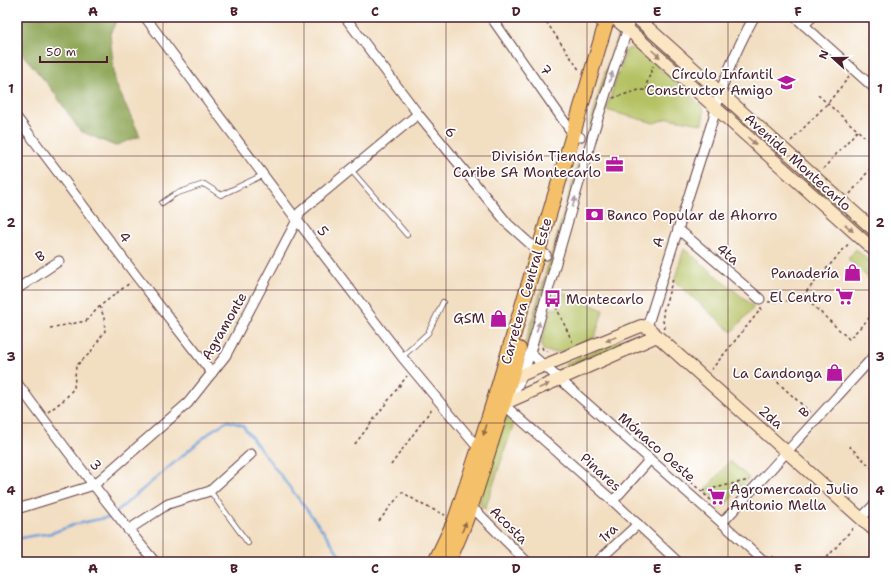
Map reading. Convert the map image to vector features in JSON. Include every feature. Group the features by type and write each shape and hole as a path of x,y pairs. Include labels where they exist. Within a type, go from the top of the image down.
{"main road":[{"name":"Avenida Montecarlo","path":"636,17 874,230"},
{"name":"Carretera Central Este","path":"448,562 463,529 466,505 483,453 511,379 542,253 576,136 615,20"},
{"name":"Avenida Montecarlo","path":"615,20 716,108 874,250"},
{"path":"511,379 641,326 647,327"},
{"name":"2da","path":"647,327 661,334 874,530"},
{"path":"501,404 661,334"},
{"name":"Carretera Central Este","path":"435,562 466,505"}],"street":[{"name":"5","path":"145,17 402,357 483,453"},
{"name":"6","path":"345,17 418,114 508,224 542,253"},
{"name":"7","path":"491,17 576,136"},
{"name":"A","path":"647,327 720,93 741,40 754,17"},
{"path":"794,17 874,88"},
{"path":"804,25 812,17"},
{"path":"511,379 530,353 593,134 615,20"},
{"name":"Agramonte","path":"17,509 94,485 188,403 226,355 300,212 418,114"},
{"name":"4","path":"17,118 137,277 212,373"},
{"name":"4ta","path":"678,229 760,299"},
{"name":"B","path":"17,289 59,261"},
{"name":"Mónaco Oeste","path":"530,353 765,562"},
{"name":"B","path":"722,523 874,356"},
{"name":"3","path":"17,383 154,562"},
{"name":"Pinares","path":"501,404 613,501 678,562"},
{"path":"128,530 168,504 210,491 251,454"},
{"name":"1ra","path":"613,501 646,464 649,458"},
{"name":"Acosta","path":"466,505 527,562"},
{"path":"861,518 874,505"},
{"name":"1ra","path":"597,562 638,524"}],"lane":[{"path":"351,170 407,235"},
{"path":"162,203 175,194 204,184 221,195 263,175"},
{"path":"402,357 428,333 443,302"},
{"path":"210,491 248,543"}],"path":[{"path":"543,17 583,76"},
{"path":"647,90 647,83 654,62"},
{"path":"789,144 827,104 850,75"},
{"path":"610,99 639,90 682,92"},
{"path":"818,95 874,145"},
{"path":"820,172 857,131"},
{"path":"848,196 874,164"},
{"path":"710,371 761,309 762,303 799,300 851,240"},
{"path":"661,334 663,312 674,273"},
{"path":"50,328 86,321 100,306 137,277"},
{"path":"802,296 849,339 872,315 874,318"},
{"path":"552,303 553,299"},
{"path":"42,417 65,399 74,388 76,366 90,353 105,331 104,318 100,306"},
{"path":"541,345 543,350 550,352"},
{"path":"355,444 412,369"},
{"path":"773,378 811,413"},
{"path":"391,465 438,400"},
{"path":"849,446 874,470"},
{"path":"701,491 754,478"},
{"path":"379,521 402,492 423,505 448,517"},
{"path":"822,562 861,518"}],"green space":[{"path":"17,17 118,17 110,34 115,82 140,136 115,146 80,131 51,88 17,48"},
{"path":"636,23 713,92 713,98 634,28"},
{"path":"619,31 622,32 570,199 522,366 518,367 606,70"},
{"path":"634,47 638,48 703,107 704,112 702,124 668,118 654,123 606,110 626,50"},
{"path":"725,102 874,236 874,242 723,107"},
{"path":"684,249 754,307 732,332 674,281"},
{"path":"856,249 874,266 874,283 848,259"},
{"path":"558,290 603,310 595,337 560,352 550,352 543,350 541,345 551,308 557,309 561,300 555,297"},
{"path":"634,334 637,335 638,339 569,369 564,368 567,363"},
{"path":"506,417 514,423 485,509 479,503"},
{"path":"730,461 749,478 725,505 720,504 705,490"}],"waterway":[{"path":"17,539 52,533 76,524 110,517 214,429 228,421 242,425 327,536 344,562"}],"place":[{"name":"Círculo Infantil Constructor Amigo","path":"786,82"},
{"name":"División Tiendas Caribe SA Montecarlo","path":"614,164"},
{"name":"Banco Popular de Ahorro","path":"594,215"},
{"name":"Panadería","path":"852,273"},
{"name":"El Centro","path":"845,297"},
{"name":"Montecarlo","path":"553,299"},
{"name":"GSM","path":"498,318"},
{"name":"La Candonga","path":"835,373"},
{"name":"Agromercado Julio Antonio Mella","path":"717,497"}]}
